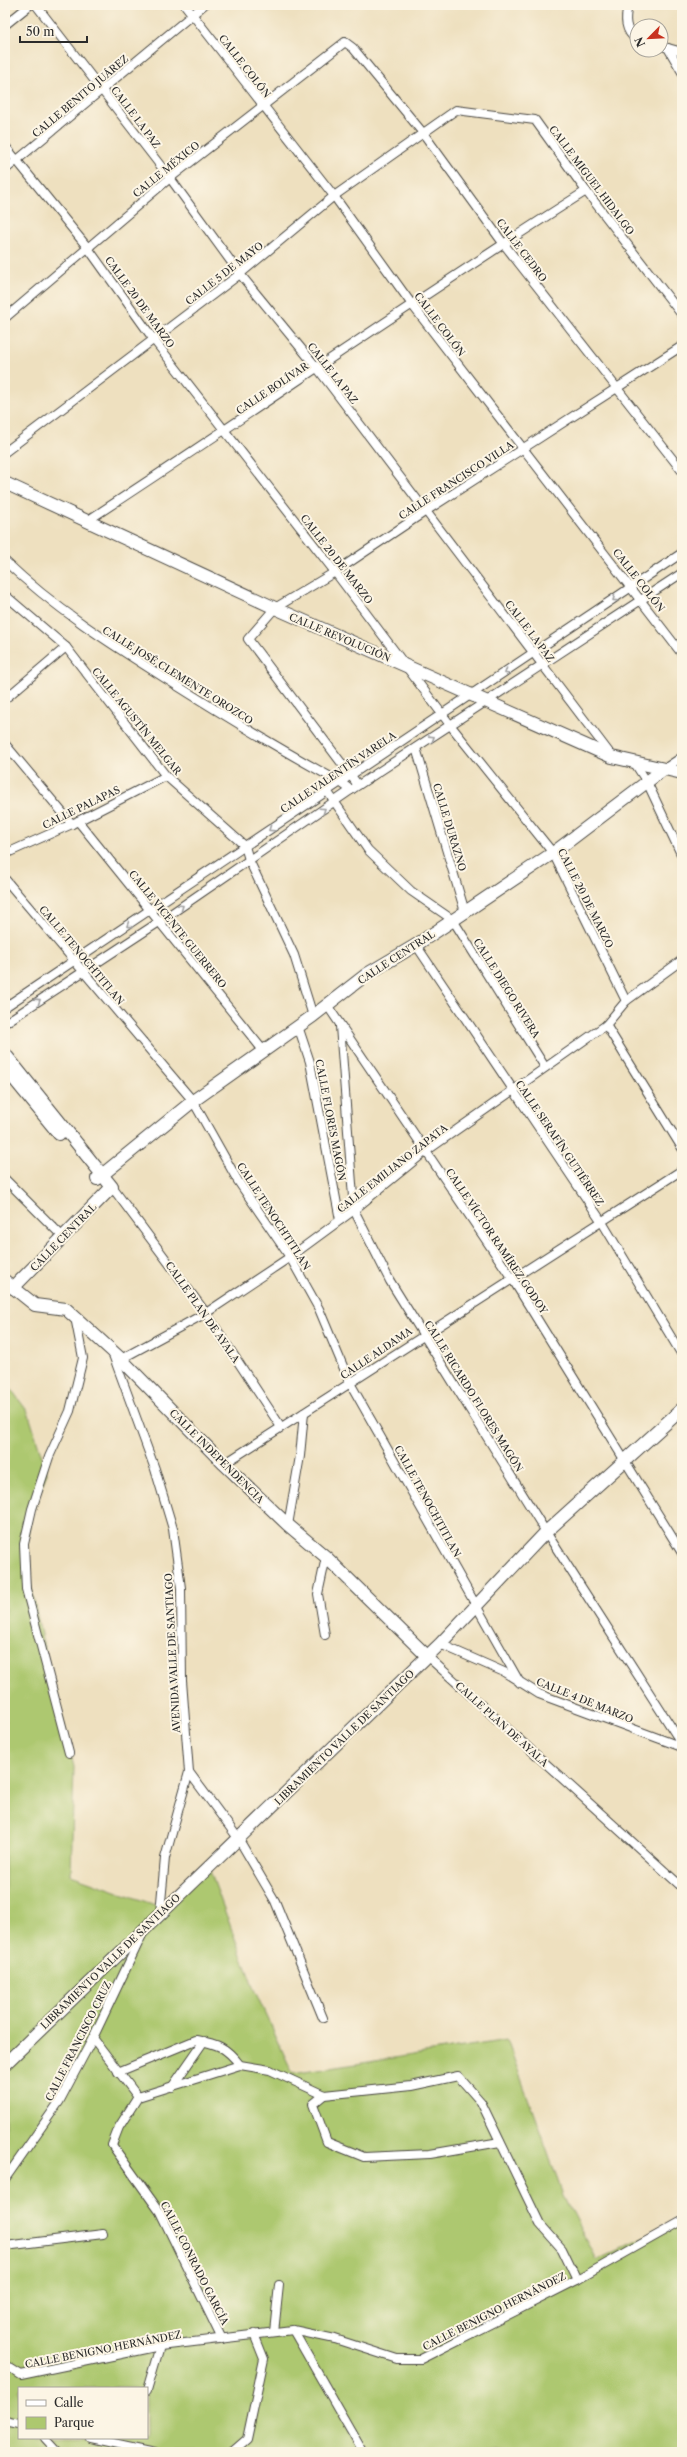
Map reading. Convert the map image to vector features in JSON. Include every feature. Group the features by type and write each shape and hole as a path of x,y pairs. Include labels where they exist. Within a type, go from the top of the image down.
{"street":[{"path":"5,25 30,5"},
{"name":"CALLE LA PAZ","path":"36,5 170,178 240,274 318,369 612,757"},
{"name":"CALLE COLÓN","path":"185,5 334,196 413,306 522,448 642,600 682,654"},
{"name":"CALLE BENITO JUÁREZ","path":"5,170 204,5"},
{"path":"628,5 625,19 629,32"},
{"name":"CALLE MÉXICO","path":"5,318 170,178 345,42"},
{"name":"CALLE CEDRO","path":"345,42 353,48 424,133 503,243 682,471"},
{"path":"669,48 682,52"},
{"path":"669,53 682,72"},
{"name":"CALLE 5 DE MAYO","path":"5,452 240,274 334,196 456,110"},
{"name":"CALLE MIGUEL HIDALGO","path":"456,110 535,120 586,191 682,315"},
{"name":"CALLE 20 DE MARZO","path":"5,146 18,160 88,248 154,340 407,665 442,715 553,853 626,1001"},
{"name":"CALLE BOLÍVAR","path":"87,521 226,431 413,306 503,243 586,191"},
{"name":"CALLE FRANCISCO VILLA","path":"349,775 248,639 275,608 335,572 522,448 682,346"},
{"name":"CALLE REVOLUCIÓN","path":"5,483 275,608 489,701 612,757 682,773"},
{"name":"CALLE VALENTÍN VARELA","path":"5,1007 151,911 349,775 474,695 682,554"},
{"name":"CALLE JOSÉ CLEMENTE OROZCO","path":"5,560 48,599 97,636 269,744 340,782 351,790"},
{"path":"5,1023 159,922 351,790 682,574"},
{"name":"CALLE AGUSTÍN MELGAR","path":"5,595 66,648 166,776 245,846"},
{"path":"5,699 66,648"},
{"name":"CALLE VICENTE GUERRERO","path":"5,744 75,822 151,911 262,1050"},
{"name":"CALLE DURAZNO","path":"416,748 465,912"},
{"name":"CALLE CENTRAL","path":"99,1176 193,1101 262,1050 313,1016 368,974 416,946 553,853 682,757"},
{"path":"634,762 647,782 682,856"},
{"path":"349,775 358,786"},
{"name":"CALLE PALAPAS","path":"5,854 75,822 166,776"},
{"path":"327,791 368,850 411,891 453,920"},
{"path":"245,846 249,860 294,955 313,1016"},
{"name":"CALLE TENOCHTITLAN","path":"5,879 193,1101 238,1181 290,1257 319,1309 350,1383 475,1607 520,1683"},
{"name":"CALLE DIEGO RIVERA","path":"453,920 545,1067"},
{"name":"CALLE SERAFÍN GUTIÉRREZ","path":"416,946 602,1222 682,1355"},
{"name":"CALLE EMILIANO ZAPATA","path":"116,1355 206,1313 290,1257 354,1210 425,1152 513,1092 545,1067 606,1025 626,1001 682,960"},
{"name":"CALLE VÍCTOR RAMÍREZ GODOY","path":"327,1005 513,1280 623,1460 682,1553"},
{"path":"606,1025 682,1148"},
{"name":"CALLE FLORES MAGÓN","path":"298,1026 310,1062 340,1220"},
{"name":"CALLE RICARDO FLORES MAGÓN","path":"340,1026 354,1210 390,1281 546,1532 682,1745"},
{"name":"CALLE PLAN DE AYALA","path":"5,1054 110,1190 120,1199 206,1313 281,1427"},
{"name":"CALLE PLAN DE AYALA","path":"5,1068 99,1176"},
{"name":"CALLE ALDAMA","path":"224,1464 424,1334 513,1280 682,1170"},
{"path":"5,1179 63,1237"},
{"name":"CALLE CENTRAL","path":"9,1284 63,1237 110,1190"},
{"name":"CALLE INDEPENDENCIA","path":"9,1284 36,1305 66,1309 74,1318 116,1355 224,1464 288,1525 326,1557"},
{"path":"69,1753 26,1589 24,1544 32,1509 49,1457 70,1411 83,1358 74,1318"},
{"name":"AVENIDA VALLE DE SANTIAGO","path":"116,1355 155,1469 173,1529 181,1588 182,1681 189,1772 165,1858 160,1913"},
{"name":"LIBRAMIENTO VALLE DE SANTIAGO","path":"5,2064 146,1926 440,1644 546,1532 623,1460 682,1409"},
{"path":"288,1525 300,1456 304,1413"},
{"path":"325,1635 318,1594 326,1557"},
{"name":"CALLE PLAN DE AYALA","path":"326,1557 427,1656 682,1887"},
{"name":"CALLE 4 DE MARZO","path":"440,1644 504,1672 538,1694 570,1707 682,1745"},
{"path":"189,1772 238,1838 275,1901 323,2018"},
{"name":"CALLE FRANCISCO CRUZ","path":"5,2180 59,2102 93,2038 146,1926"},
{"path":"93,2038 138,2097 240,2065 270,2070 324,2095 411,2086 458,2076 481,2102 540,2224 562,2249 577,2280"},
{"path":"118,2072 196,2040 204,2041 229,2050 240,2065"},
{"path":"172,2087 204,2041"},
{"path":"324,2095 313,2104 327,2142 364,2156 430,2154 500,2142"},
{"name":"CALLE CONRADO GARCÍA","path":"138,2097 119,2128 112,2145 160,2212 222,2339"},
{"name":"CALLE BENIGNO HERNÁNDEZ","path":"5,2365 21,2375 160,2346 292,2330 335,2339 397,2359 421,2359 577,2280 682,2221"},
{"path":"5,2246 103,2234"},
{"path":"274,2332 278,2285"},
{"path":"292,2330 363,2452"},
{"path":"232,2452 247,2439 264,2359 254,2334"},
{"path":"148,2387 160,2346"},
{"path":"5,2421 18,2424"},
{"path":"46,2439 58,2452"},
{"path":"100,2439 131,2442 155,2452"}],"green space":[{"path":"5,1381 28,1412 47,1473 31,1513 25,1556 41,1635 74,1767 71,1875 158,1906 207,1863 253,1987 293,2074 507,2040 563,2195 596,2260 682,2220 682,2452 5,2452"}]}
